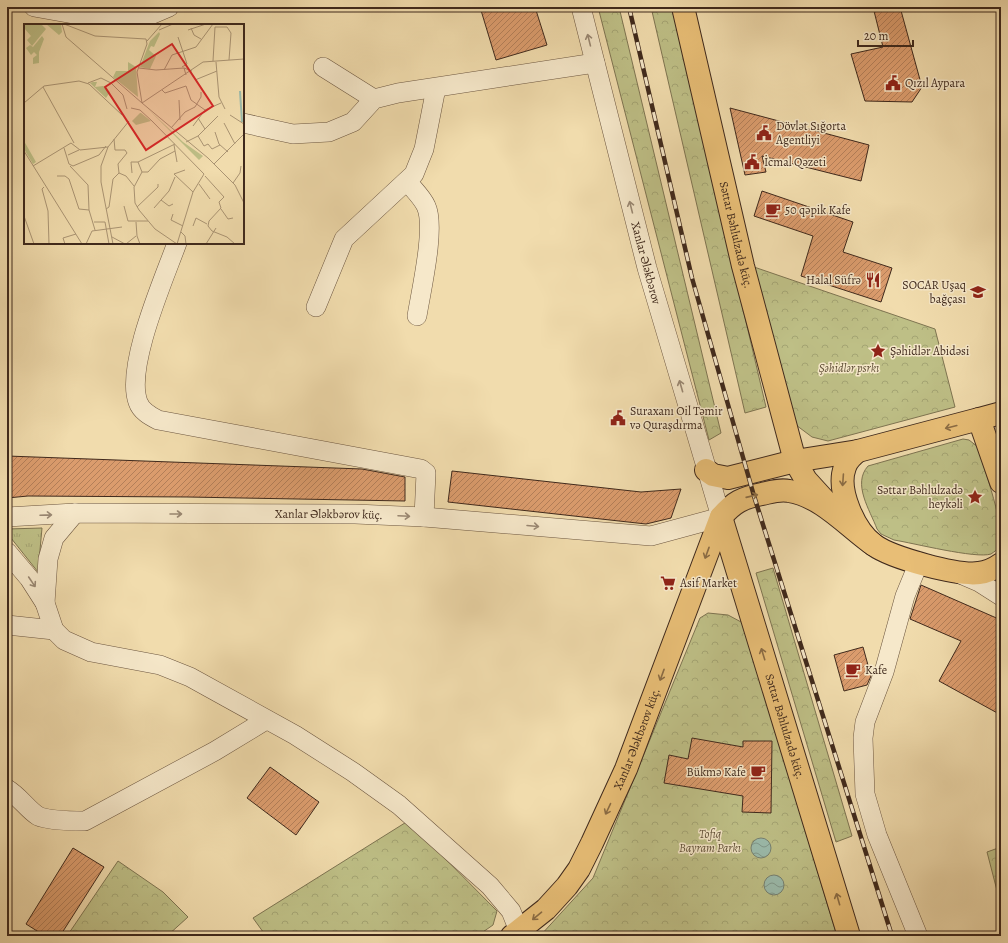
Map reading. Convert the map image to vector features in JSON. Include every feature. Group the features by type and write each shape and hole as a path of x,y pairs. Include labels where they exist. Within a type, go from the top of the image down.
{"main road":[{"name":"Səttar Bəhlulzadə küç.","path":"683,7 743,266 795,461 806,480 816,491 874,545"},
{"path":"706,470 713,475 728,478 795,461 858,451 1001,413"},
{"path":"979,419 1001,482"},
{"path":"858,451 845,466 842,484 852,515 864,534 874,545"},
{"path":"721,517 733,504 743,498 778,491 790,491 818,503 874,545 895,555 958,573 980,573 994,569 1001,564"},
{"name":"Səttar Bəhlulzadə küç.","path":"721,517 849,936"},
{"name":"Xanlar Ələkbərov küç.","path":"516,933 546,909 567,886 579,869 592,843 626,770 721,517"}],"street":[{"path":"34,7 107,23 148,16 169,7"},
{"name":"Xanlar Ələkbərov","path":"581,7 647,268 721,517"},
{"path":"244,123 293,134 329,132 353,122 374,99 398,93 595,63"},
{"path":"323,67 374,99"},
{"path":"316,307 344,239 414,174 424,149 436,88"},
{"path":"407,181 426,206 430,220 429,240 417,316"},
{"path":"177,244 147,324 139,356 134,388 138,403 146,413 158,420 421,469 426,473 424,517"},
{"path":"45,603 48,559 54,538 74,514"},
{"name":"Xanlar Ələkbərov küç.","path":"7,517 74,514 355,514 424,517 651,536 721,517"},
{"path":"7,552 29,578 45,603 54,630 64,640 91,652 160,665 175,670 295,735 324,753 404,810 490,886 511,911 516,933"},
{"path":"918,936 875,828 865,794 863,738 865,722 884,672 905,596 919,562"},
{"path":"958,573 979,582 1001,596"},
{"path":"7,625 54,630"},
{"path":"7,789 15,794 38,816 67,821 85,821 215,751 266,720"}],"green space":[{"path":"598,7 619,7 721,433 709,440"},
{"path":"651,7 672,7 766,407 745,413"},
{"name":"Şəhidlər psrkı","path":"754,267 935,329 955,407 828,441 812,437 796,425"},
{"path":"963,439 969,440 978,447 997,514 1000,528 1000,546 991,554 972,554 894,540 881,534 877,529 862,489 864,473 868,466"},
{"path":"42,528 38,572 7,533 7,529"},
{"path":"773,568 852,836 836,842 756,573"},
{"name":"Tofiq Bayram Parkı","path":"708,613 728,615 743,623 837,936 540,936 593,878 700,618"},
{"path":"408,821 497,911 493,925 477,936 266,936 253,918"},
{"path":"1001,847 1001,906 987,852"},
{"path":"118,861 163,892 188,917 167,936 67,936"}],"water":[{"path":"761,838 768,841 771,848 768,855 761,858 754,855 751,848 754,841"},
{"path":"774,875 781,878 784,885 781,892 774,895 767,892 764,885 767,878"}],"building":[{"path":"480,7 535,7 547,45 496,60"},
{"path":"873,7 900,7 922,87 912,102 865,101 851,54 883,47"},
{"path":"730,108 869,145 861,181 762,156 766,172 745,175"},
{"path":"762,191 853,222 843,252 892,268 881,302 801,276 813,236 754,216"},
{"path":"7,456 362,469 405,477 405,501 188,497 28,496 7,498"},
{"path":"452,471 641,492 681,489 671,518 646,524 448,502"},
{"path":"921,585 1001,620 1001,715 939,681 961,641 910,619"},
{"path":"863,647 871,676 867,685 844,691 834,655"},
{"path":"692,738 743,747 743,741 772,741 771,813 742,812 743,796 664,783 669,755 688,759"},
{"path":"270,767 319,802 296,835 247,798"},
{"path":"73,848 104,867 60,936 45,936 26,924"}],"railway":[{"path":"629,7 692,278 754,496 892,936"}],"place":[{"name":"Qızıl Aypara","path":"893,83"},
{"name":"Dövlət Sığorta Agentliyi","path":"764,133"},
{"name":"İcmal Qəzeti","path":"752,162"},
{"name":"50 qəpik Kafe","path":"773,210"},
{"name":"Halal Süfrə","path":"873,280"},
{"name":"SOCAR Uşaq bağçası","path":"978,292"},
{"name":"Şəhidlər Abidəsi","path":"878,351"},
{"name":"Suraxanı Oil Təmir və Quraşdırma","path":"618,418"},
{"name":"Səttar Bəhlulzadə heykəli","path":"975,497"},
{"name":"Asif Market","path":"668,583"},
{"name":"Kafe","path":"853,670"},
{"name":"Bükmə Kafe","path":"758,772"}]}
